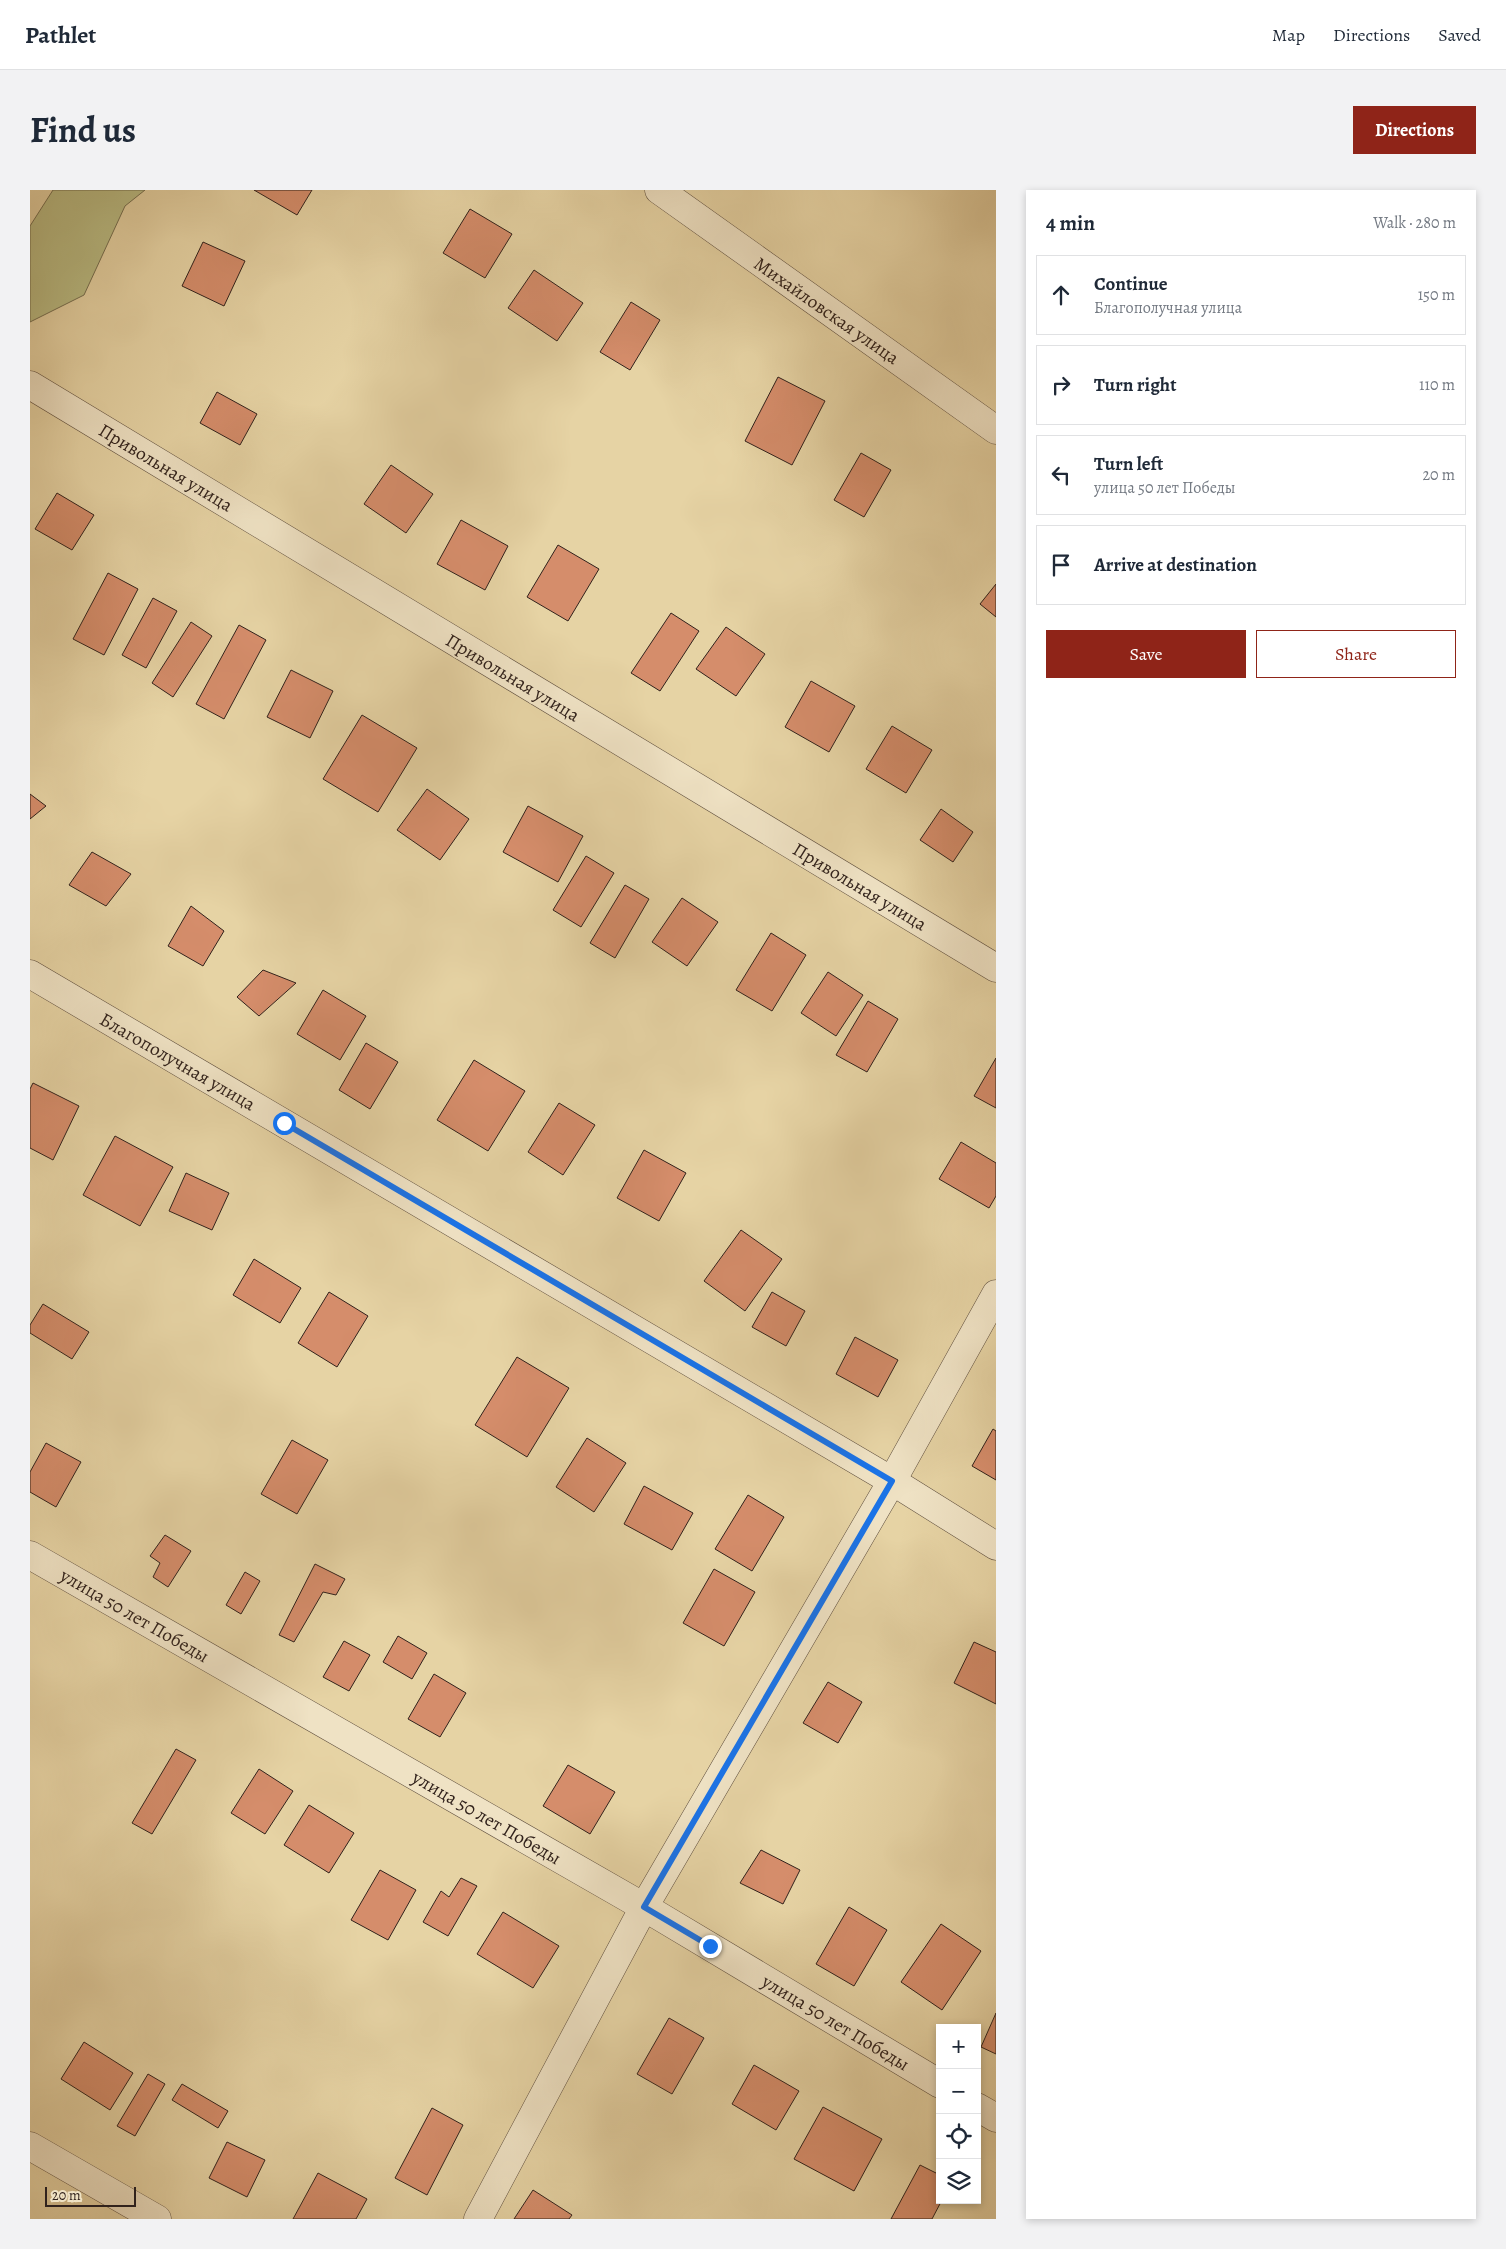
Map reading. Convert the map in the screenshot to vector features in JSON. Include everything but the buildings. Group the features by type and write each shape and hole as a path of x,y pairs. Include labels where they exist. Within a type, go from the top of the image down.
{"street":[{"name":"Михайловская улица","path":"658,190 996,430"},
{"name":"Привольная улица","path":"30,385 996,968"},
{"name":"Благополучная улица","path":"30,974 892,1481 996,1546"},
{"path":"478,2219 644,1907 892,1481 996,1294"},
{"name":"улица 50 лет Победы","path":"30,1555 644,1907 936,2082"},
{"path":"981,2109 996,2118"},
{"path":"30,2146 157,2219"}],"green space":[{"path":"53,190 145,190 125,206 84,295 30,322 30,226"}],"route":[{"path":"284,1123 892,1481 644,1907 710,1946"}]}
